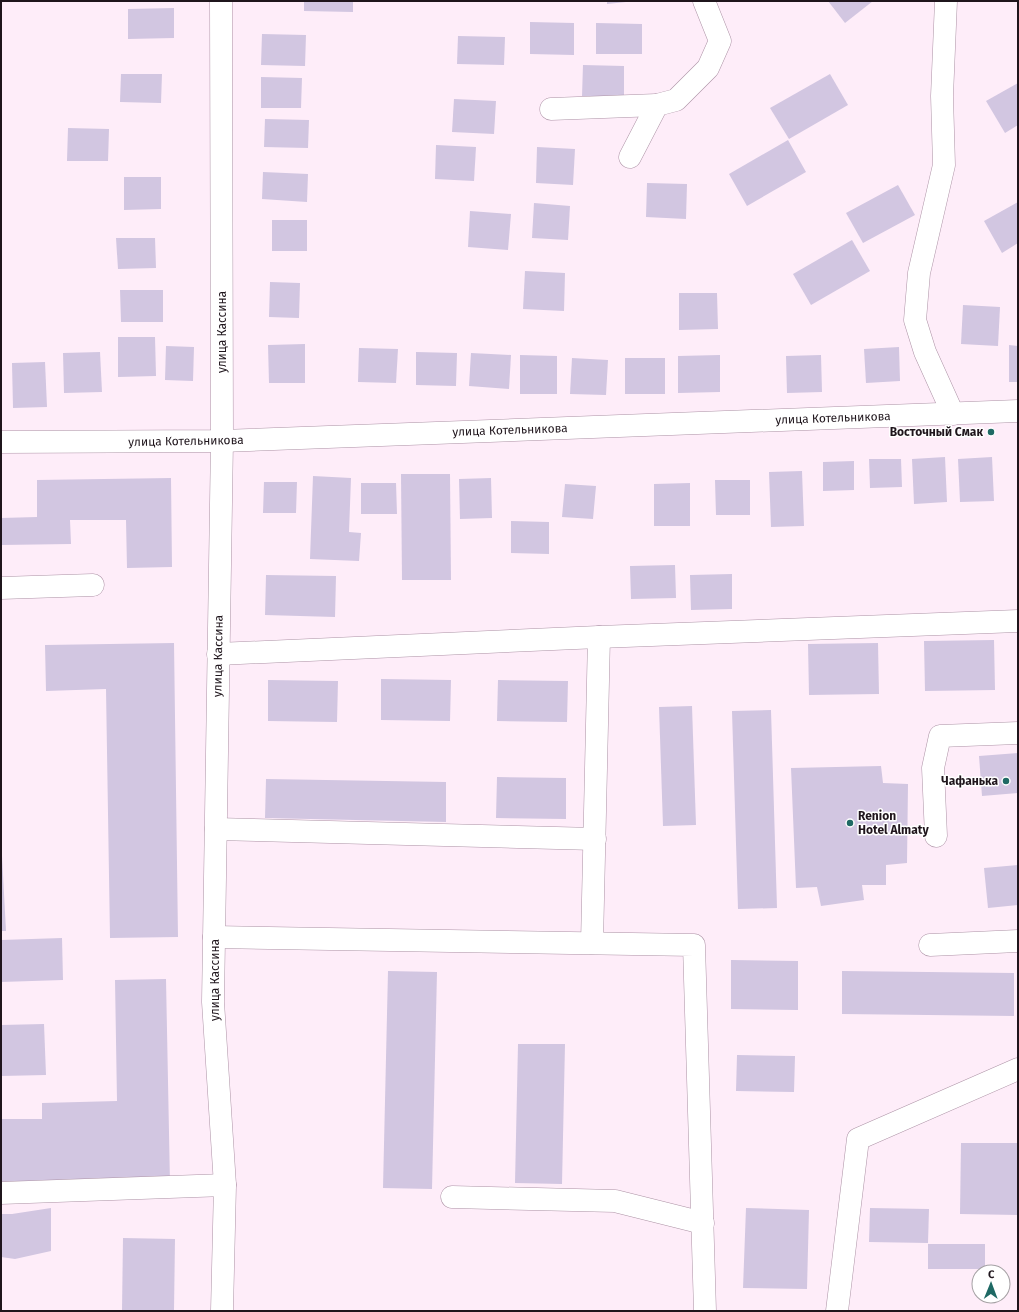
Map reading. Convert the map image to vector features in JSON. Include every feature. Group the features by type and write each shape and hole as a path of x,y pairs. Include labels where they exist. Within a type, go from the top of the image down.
{"street":[{"name":"улица Кассина","path":"221,1 222,441 213,1002 225,1185 222,1311"},
{"path":"551,109 657,105 676,100 708,68 720,41 704,1"},
{"path":"946,1 942,96 944,165 919,273 915,320 925,352 953,414"},
{"path":"630,157 657,105"},
{"name":"улица Котельникова","path":"1,442 222,441 1018,411"},
{"path":"1,588 93,585"},
{"path":"218,654 599,637 1018,621"},
{"path":"592,943 599,637"},
{"path":"936,836 933,768 940,736 1018,733"},
{"path":"216,829 595,839"},
{"path":"214,937 694,945 705,1311"},
{"path":"930,945 1018,941"},
{"path":"837,1311 858,1139 1018,1069"},
{"path":"1,1193 225,1185"},
{"path":"452,1196 615,1201 702,1223"}],"building":[{"path":"304,1 353,1 353,12 304,11"},
{"path":"607,1 626,1 626,2 607,4"},
{"path":"828,1 873,1 845,23"},
{"path":"174,8 174,38 128,39 128,9"},
{"path":"530,22 574,23 574,55 530,54"},
{"path":"596,23 642,24 642,54 596,54"},
{"path":"262,34 306,35 305,66 261,65"},
{"path":"458,36 505,37 504,65 457,64"},
{"path":"583,65 624,66 624,97 582,96"},
{"path":"121,74 162,74 161,103 120,102"},
{"path":"830,74 848,105 789,139 770,108"},
{"path":"261,77 302,78 301,108 261,108"},
{"path":"1018,83 1018,125 1005,133 986,101"},
{"path":"454,99 496,101 494,134 452,132"},
{"path":"265,119 309,120 308,148 264,147"},
{"path":"68,128 109,129 108,161 67,161"},
{"path":"788,140 806,172 747,206 729,174"},
{"path":"436,145 476,147 474,181 435,179"},
{"path":"537,147 575,149 573,185 536,183"},
{"path":"263,172 308,174 307,202 262,199"},
{"path":"124,177 161,177 161,209 124,210"},
{"path":"647,183 687,184 686,219 646,217"},
{"path":"898,185 915,215 863,243 846,213"},
{"path":"1018,202 1018,243 1002,253 984,221"},
{"path":"534,203 570,206 568,240 532,238"},
{"path":"470,211 511,214 508,250 468,247"},
{"path":"272,220 307,220 307,251 272,251"},
{"path":"116,238 155,238 156,268 118,269"},
{"path":"852,240 870,271 811,305 793,274"},
{"path":"525,271 565,273 564,311 523,309"},
{"path":"270,282 300,283 299,318 269,317"},
{"path":"120,290 163,290 163,322 121,322"},
{"path":"679,293 717,293 718,329 679,330"},
{"path":"963,305 1000,307 998,346 961,344"},
{"path":"118,337 155,337 156,376 118,377"},
{"path":"305,344 305,383 269,383 268,345"},
{"path":"1009,345 1018,346 1018,382 1009,382"},
{"path":"166,346 194,347 193,381 165,380"},
{"path":"899,347 900,381 866,383 864,349"},
{"path":"359,348 398,349 396,383 358,382"},
{"path":"100,352 102,392 64,393 63,353"},
{"path":"416,352 457,353 456,386 416,385"},
{"path":"471,353 511,355 509,389 469,386"},
{"path":"520,355 557,356 557,394 520,394"},
{"path":"720,355 720,392 678,393 678,356"},
{"path":"821,355 822,392 787,393 786,356"},
{"path":"572,358 608,360 606,395 570,394"},
{"path":"625,358 665,358 665,394 625,394"},
{"path":"45,362 47,407 13,408 12,363"},
{"path":"945,457 947,502 914,504 912,459"},
{"path":"992,457 994,501 960,502 958,459"},
{"path":"869,459 901,459 902,487 870,488"},
{"path":"854,461 854,490 823,491 823,462"},
{"path":"802,471 804,526 771,527 769,472"},
{"path":"401,474 450,474 451,580 402,580"},
{"path":"313,476 351,478 349,532 361,533 359,561 310,559"},
{"path":"171,478 172,567 127,568 126,520 70,520 71,544 1,545 1,518 37,517 37,480"},
{"path":"491,478 492,518 460,519 459,479"},
{"path":"715,480 750,480 750,515 716,515"},
{"path":"264,482 297,482 296,513 263,513"},
{"path":"361,483 396,483 397,514 361,514"},
{"path":"690,483 690,526 654,526 654,484"},
{"path":"565,484 596,486 593,519 562,517"},
{"path":"511,521 549,522 549,554 511,553"},
{"path":"675,565 676,598 631,599 630,566"},
{"path":"732,574 732,609 691,610 690,575"},
{"path":"266,575 336,576 335,617 265,615"},
{"path":"994,640 995,690 925,691 924,641"},
{"path":"174,643 178,937 110,938 106,689 46,691 45,645"},
{"path":"878,643 879,694 809,695 808,644"},
{"path":"381,679 451,680 450,721 381,720"},
{"path":"268,680 338,681 337,722 268,721"},
{"path":"498,680 568,681 567,722 497,721"},
{"path":"692,706 696,825 663,826 659,707"},
{"path":"771,710 777,908 738,909 732,711"},
{"path":"1018,753 1018,793 982,796 979,756"},
{"name":"Renion Hotel Almaty","path":"881,766 883,783 908,784 907,863 886,865 886,885 862,885 864,900 821,906 817,887 796,888 791,768"},
{"path":"497,777 566,778 566,819 496,818"},
{"path":"266,779 446,782 446,822 265,818"},
{"path":"2,856 6,931 1,931"},
{"path":"1018,865 1018,905 988,908 984,868"},
{"path":"62,938 63,980 1,982 1,940"},
{"path":"731,960 798,961 798,1010 731,1009"},
{"path":"388,971 437,972 432,1189 383,1188"},
{"path":"842,971 1014,973 1014,1016 842,1014"},
{"path":"166,979 170,1183 1,1186 1,1119 42,1119 42,1103 117,1101 115,980"},
{"path":"44,1024 46,1075 1,1076 1,1025"},
{"path":"518,1044 565,1044 562,1184 515,1183"},
{"path":"737,1055 795,1056 794,1092 736,1091"},
{"path":"961,1143 1018,1143 1018,1215 960,1214"},
{"path":"51,1208 51,1251 15,1259 1,1257 1,1214 12,1214"},
{"path":"746,1208 809,1210 807,1289 743,1288"},
{"path":"870,1208 929,1209 928,1243 869,1242"},
{"path":"123,1238 175,1239 174,1311 122,1311"},
{"path":"928,1244 985,1244 985,1264 971,1264 971,1269 928,1269"}],"place":[{"name":"Восточный Смак","path":"991,432"},
{"name":"Чафанька","path":"1006,781"},
{"name":"Renion Hotel Almaty","path":"850,823"}]}
